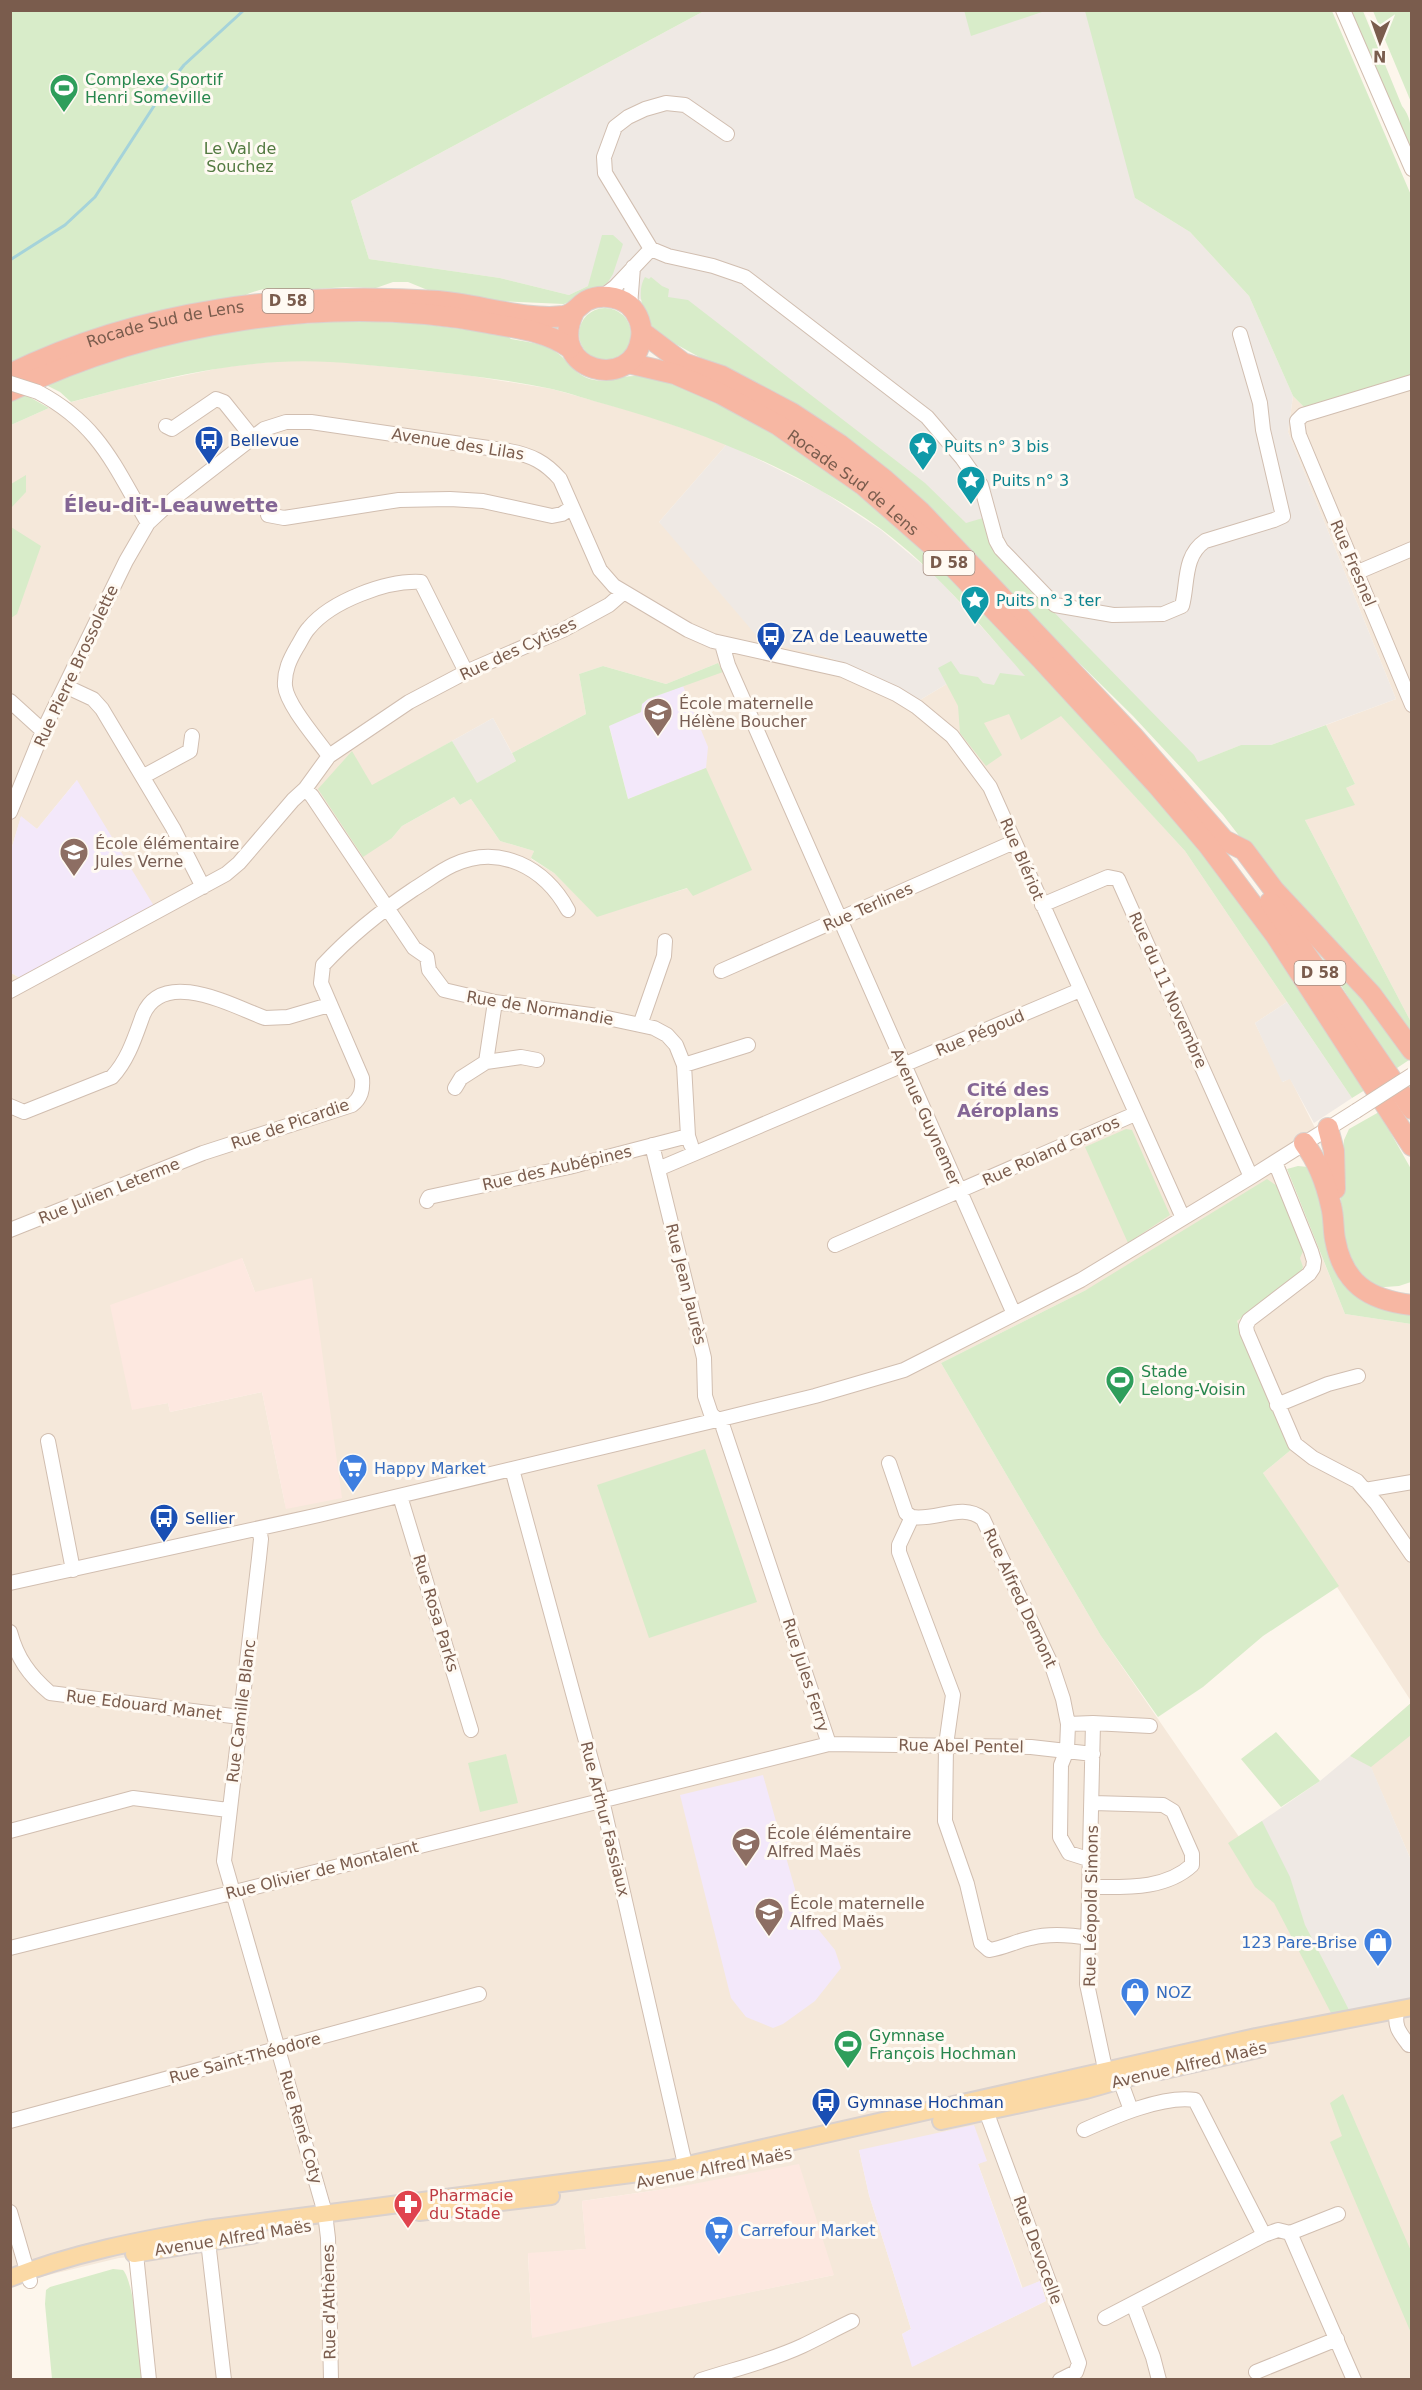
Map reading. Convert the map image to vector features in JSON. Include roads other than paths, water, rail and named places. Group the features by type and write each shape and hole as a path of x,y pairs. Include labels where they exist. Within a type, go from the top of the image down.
{"highway":[{"path":"603,296 622,301 630,306 636,314 642,332 636,354 628,363 616,369 595,369 578,359 570,348 567,336 574,312 587,301 603,296"},
{"name":"Rocade Sud de Lens","path":"10,374 65,350 110,334 237,306 298,299 358,297 408,299 443,301 536,315 566,315 574,312"},
{"name":"Rocade Sud de Lens","path":"10,391 80,361 165,335 231,322 293,315 380,313 445,317 535,332 560,340 570,348"},
{"name":"Rocade Sud de Lens","path":"642,332 683,363 722,376 792,413 839,444 921,512 1149,753 1216,842"},
{"name":"Rocade Sud de Lens","path":"628,363 675,374 721,394 778,425 863,485 936,549 1157,784 1216,842"},
{"path":"1216,842 1244,850 1274,890 1371,994 1412,1050"},
{"name":"D 58","path":"1216,842 1285,922 1412,1109"},
{"name":"D 58","path":"1216,842 1412,1146"},
{"path":"1328,1128 1334,1151 1335,1192 1331,1206"},
{"path":"1304,1143 1322,1171 1343,1268 1355,1284 1378,1297 1412,1305"},
{"path":"1378,1297 1412,1290"}],"main road":[{"name":"Avenue Alfred Maës","path":"686,2169 1086,2090 1114,2075 1256,2037 1360,2017 1401,2013 1412,2019"},
{"name":"Avenue Alfred Maës","path":"10,2284 28,2276 165,2236 596,2190 1114,2075 1265,2047 1401,2013"},
{"name":"Avenue Alfred Maës","path":"10,2278 326,2219"}],"street":[{"path":"1343,10 1412,169"},
{"path":"727,134 698,113 676,103 645,109 628,117 615,127 604,157 605,173 651,249 668,256 713,266 745,277 927,417 962,458 981,485 996,540 1008,557 1055,605 1113,615 1163,614 1174,611 1182,606 1185,578 1198,545 1283,516 1263,430 1260,403 1240,334"},
{"path":"603,296 615,287 651,249"},
{"path":"630,306 633,267"},
{"path":"10,382 38,392 64,408 90,429 117,467 148,523"},
{"name":"Rue Fresnel","path":"1411,702 1299,435 1298,421 1303,415 1412,382"},
{"path":"166,426 172,429 216,399 224,402 252,437"},
{"name":"Avenue des Lilas","path":"168,505 252,437 270,426 296,421 509,451 533,457 549,467 560,479 600,570 614,586 688,630 722,644"},
{"path":"134,497 149,505 168,505"},
{"path":"268,515 284,518 399,500 483,501 552,516 562,514 571,508"},
{"name":"Rue Pierre Brossolette","path":"10,812 43,731 126,561 148,523 168,505"},
{"path":"1358,572 1412,549"},
{"path":"329,756 291,702 285,688 289,662 309,627 334,607 360,594 410,582 421,582 466,672"},
{"name":"Rue des Cytises","path":"10,991 226,874 239,863 305,789 329,756 409,702 466,672 563,630 609,605 624,592"},
{"name":"Rue Blériot","path":"722,644 843,670 869,680 917,707 952,736 964,750 990,787 1183,1218"},
{"name":"Avenue Guynemer","path":"722,644 728,665 839,920 1014,1314"},
{"path":"65,686 93,699 102,709 144,776 202,887"},
{"path":"10,701 43,731"},
{"path":"144,776 190,751 192,736"},
{"name":"Rue de Normandie","path":"305,789 312,796 414,948 427,957 429,970 444,990 495,1002 598,1016 654,1028 667,1035 676,1045 684,1065"},
{"name":"Rue Terlines","path":"721,971 1014,842"},
{"name":"Rue de Picardie","path":"207,1152 342,1109 358,1100 363,1089 362,1078 328,1005 321,983 323,965 387,907 453,865 475,858 499,857 519,863 548,881 568,910"},
{"name":"Rue du 11 Novembre","path":"1042,905 1108,877 1118,879 1251,1177"},
{"path":"640,1025 664,956 665,941"},
{"path":"10,1106 24,1112 112,1077 123,1066 146,1009 155,999 169,993 181,990 195,992 265,1018 275,1018 328,1005"},
{"name":"Rue Pégoud","path":"658,1169 1080,990"},
{"path":"486,1062 495,1002"},
{"path":"694,1154 688,1136 684,1065 748,1045"},
{"path":"455,1088 460,1078 486,1062 521,1057 537,1060"},
{"path":"10,1583 400,1496 815,1396 904,1370 1081,1280 1251,1177 1412,1075"},
{"name":"Rue Roland Garros","path":"835,1245 1135,1114"},
{"name":"Rue des Aubépines","path":"427,1202 429,1197 569,1167 688,1136"},
{"name":"Rue Jean Jaurès","path":"652,1145 704,1358 705,1396 711,1414 717,1420"},
{"name":"Rue Julien Leterme","path":"10,1230 207,1152"},
{"path":"1275,1162 1314,1261 1313,1268 1309,1274 1249,1320 1246,1326 1277,1405 1299,1448 1313,1458 1345,1473 1365,1490 1412,1555"},
{"path":"1277,1405 1328,1384 1358,1377"},
{"name":"Rue Jules Ferry","path":"602,1800 829,1744 722,1424 717,1420"},
{"path":"48,1441 73,1570"},
{"path":"889,1463 906,1513 912,1517 899,1545 899,1552 954,1695 946,1744 945,1821 967,1884 981,1943 989,1950 1002,1948 1032,1937 1090,1938"},
{"name":"Rue Arthur Fassiaux","path":"512,1469 602,1800 686,2169"},
{"path":"1365,1490 1412,1482"},
{"path":"1377,1504 1382,1487"},
{"name":"Rue Rosa Parks","path":"400,1496 471,1730"},
{"name":"Rue Alfred Demont","path":"912,1517 923,1519 961,1511 974,1511 983,1519 1052,1666 1063,1699 1068,1724 1067,1750 1061,1764 1059,1837 1069,1853 1091,1860"},
{"name":"Rue Camille Blanc","path":"233,1892 224,1861 260,1545 259,1529"},
{"name":"Rue Edouard Manet","path":"10,1632 16,1654 38,1683 50,1693 240,1717"},
{"name":"Rue Léopold Simons","path":"1093,1723 1090,1938 1087,1984 1104,2064 1114,2075 1131,2110"},
{"path":"1068,1724 1150,1725"},
{"name":"Rue Abel Pentel","path":"829,1744 946,1744 1067,1750 1093,1754"},
{"path":"10,1831 133,1798 228,1810"},
{"name":"Rue Olivier de Montalent","path":"10,1948 602,1800"},
{"path":"1090,1887 1134,1887 1160,1883 1182,1874 1192,1865 1192,1854 1173,1811 1163,1805 1093,1803"},
{"name":"Rue René Coty","path":"233,1892 326,2219"},
{"name":"Rue Saint-Théodore","path":"10,2121 479,1994"},
{"path":"1401,2013 1401,2035 1409,2045 1412,2045"},
{"path":"1084,2130 1131,2110 1184,2098 1195,2100 1264,2235"},
{"name":"Rue Devocelle","path":"986,2111 1079,2363 1076,2372 1059,2379"},
{"path":"10,2212 28,2276"},
{"path":"1105,2318 1264,2235 1278,2230 1290,2232 1338,2214"},
{"name":"Rue d'Athènes","path":"326,2219 332,2379"},
{"path":"1290,2232 1354,2379"},
{"path":"208,2241 224,2379"},
{"path":"136,2254 149,2379"},
{"path":"1133,2304 1159,2379"},
{"path":"701,2379 744,2374 852,2321"},
{"path":"1256,2372 1337,2339"}],"waterway":[{"path":"10,260 65,225 95,197 165,89 184,65 244,10"}],"place":[{"name":"Complexe Sportif Henri Someville","path":"64,114"},
{"name":"Bellevue","path":"209,466"},
{"name":"Puits n° 3 bis","path":"923,472"},
{"name":"Puits n° 3","path":"971,506"},
{"name":"Puits n° 3 ter","path":"975,626"},
{"name":"ZA de Leauwette","path":"771,662"},
{"name":"École maternelle Hélène Boucher","path":"658,738"},
{"name":"École élémentaire Jules Verne","path":"74,878"},
{"name":"Stade Lelong-Voisin","path":"1120,1406"},
{"name":"Happy Market","path":"353,1494"},
{"name":"Sellier","path":"164,1544"},
{"name":"École élémentaire Alfred Maës","path":"746,1868"},
{"name":"École maternelle Alfred Maës","path":"769,1938"},
{"name":"123 Pare-Brise","path":"1378,1968"},
{"name":"NOZ","path":"1135,2018"},
{"name":"Gymnase François Hochman","path":"848,2070"},
{"name":"Gymnase Hochman","path":"826,2128"},
{"name":"Pharmacie du Stade","path":"408,2230"},
{"name":"Carrefour Market","path":"719,2256"}],"district":[{"name":"Éleu-dit-Leauwette","path":"171,505"},
{"name":"Cité des Aéroplans","path":"1008,1099"}],"park label":[{"name":"Le Val de Souchez","path":"240,157"}]}
